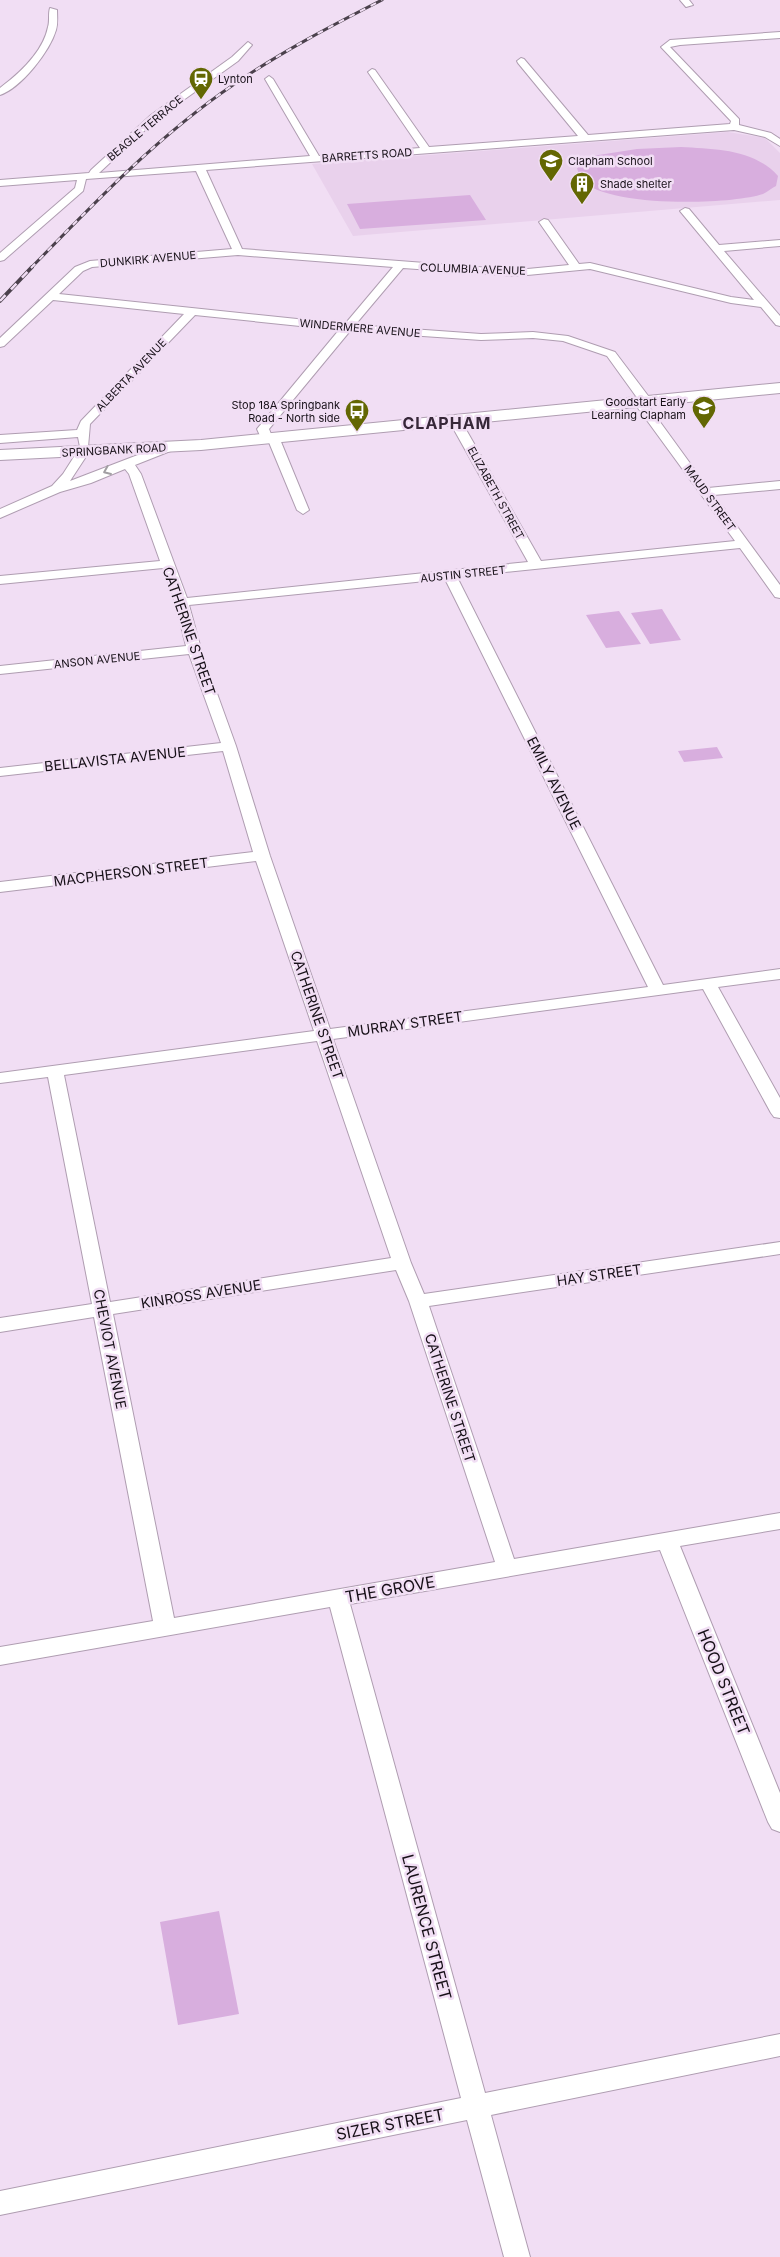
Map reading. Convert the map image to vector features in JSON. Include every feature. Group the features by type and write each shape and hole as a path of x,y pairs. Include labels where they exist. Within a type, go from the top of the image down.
{"main road":[{"name":"SPRINGBANK ROAD","path":"0,455 83,443 169,447 780,388"},
{"name":"SPRINGBANK ROAD","path":"0,449 83,443 199,439 228,441"}],"street":[{"path":"0,92 26,71 40,52 53,30 53,10"},
{"path":"734,127 736,120 664,47 670,43 780,35"},
{"name":"BEAGLE TERRACE","path":"95,176 94,172 154,117 235,59 248,45"},
{"path":"521,61 585,138"},
{"path":"372,72 426,150"},
{"path":"269,79 316,159"},
{"name":"BARRETTS ROAD","path":"0,183 734,127 768,135 780,142"},
{"path":"200,168 238,252"},
{"path":"0,258 80,188 82,177"},
{"path":"685,211 780,323"},
{"path":"544,222 577,268"},
{"path":"717,248 780,243"},
{"name":"COLUMBIA AVENUE","path":"238,252 399,266 517,273 590,266 731,300 764,304"},
{"name":"DUNKIRK AVENUE","path":"0,344 48,296 79,269 90,264 238,252"},
{"path":"303,510 269,437 262,429 399,266"},
{"name":"WINDERMERE AVENUE","path":"48,296 348,328 481,337 533,335 564,338 611,354 642,402"},
{"name":"ALBERTA AVENUE","path":"56,488 68,476 83,443 84,423 193,312"},
{"name":"MAUD STREET","path":"642,402 743,544 778,587"},
{"name":"ELIZABETH STREET","path":"454,419 537,566"},
{"name":"SPRINGBANK ROAD","path":"0,439 83,443"},
{"path":"0,514 56,488 87,480 169,447"},
{"name":"CATHERINE STREET","path":"127,463 135,474 166,564 182,602 194,649 229,746 262,856 402,1263 418,1301 507,1568"},
{"path":"706,492 780,485"},
{"name":"AUSTIN STREET","path":"182,602 450,576 743,544"},
{"path":"0,580 166,564"},
{"name":"EMILY AVENUE","path":"450,576 658,990"},
{"name":"ANSON AVENUE","path":"0,670 194,649"},
{"name":"BELLAVISTA AVENUE","path":"0,772 229,746"},
{"name":"MACPHERSON STREET","path":"0,887 262,856"},
{"name":"MURRAY STREET","path":"0,1078 780,974"},
{"path":"708,984 780,1113"},
{"name":"CHEVIOT AVENUE","path":"55,1071 165,1627"},
{"name":"HAY STREET","path":"418,1301 780,1248"},
{"name":"KINROSS AVENUE","path":"0,1325 402,1263"},
{"name":"THE GROVE","path":"0,1656 780,1521"},
{"name":"HOOD STREET","path":"667,1541 780,1822"},
{"name":"LAURENCE STREET","path":"338,1598 517,2257"},
{"name":"SIZER STREET","path":"0,2202 780,2045"}],"shaded area":[{"name":"Clapham School","path":"728,132 765,138 780,153 780,200 353,236 312,164"},
{"path":"681,147 720,150 746,155 758,160 778,176 776,186 763,194 747,198 668,202 614,195 594,188 581,179 577,168 592,156 637,149"},
{"path":"470,195 486,220 360,229 347,204"},
{"path":"662,609 681,640 650,644 631,613"},
{"path":"619,611 641,644 606,648 586,615"},
{"path":"717,747 723,758 684,762 678,751"},
{"path":"219,1911 239,2014 178,2025 160,1922"}],"railway":[{"path":"31,268 128,171 205,105 288,50 382,0"},
{"path":"0,301 32,267"}],"place":[{"name":"Lynton","path":"201,100"},
{"name":"Clapham School","path":"551,182"},
{"name":"Shade shelter","path":"582,205"},
{"name":"Goodstart Early Learning Clapham","path":"704,429"},
{"name":"Stop 18A Springbank Road - North side","path":"357,432"}],"district":[{"name":"CLAPHAM","path":"447,423"}]}
